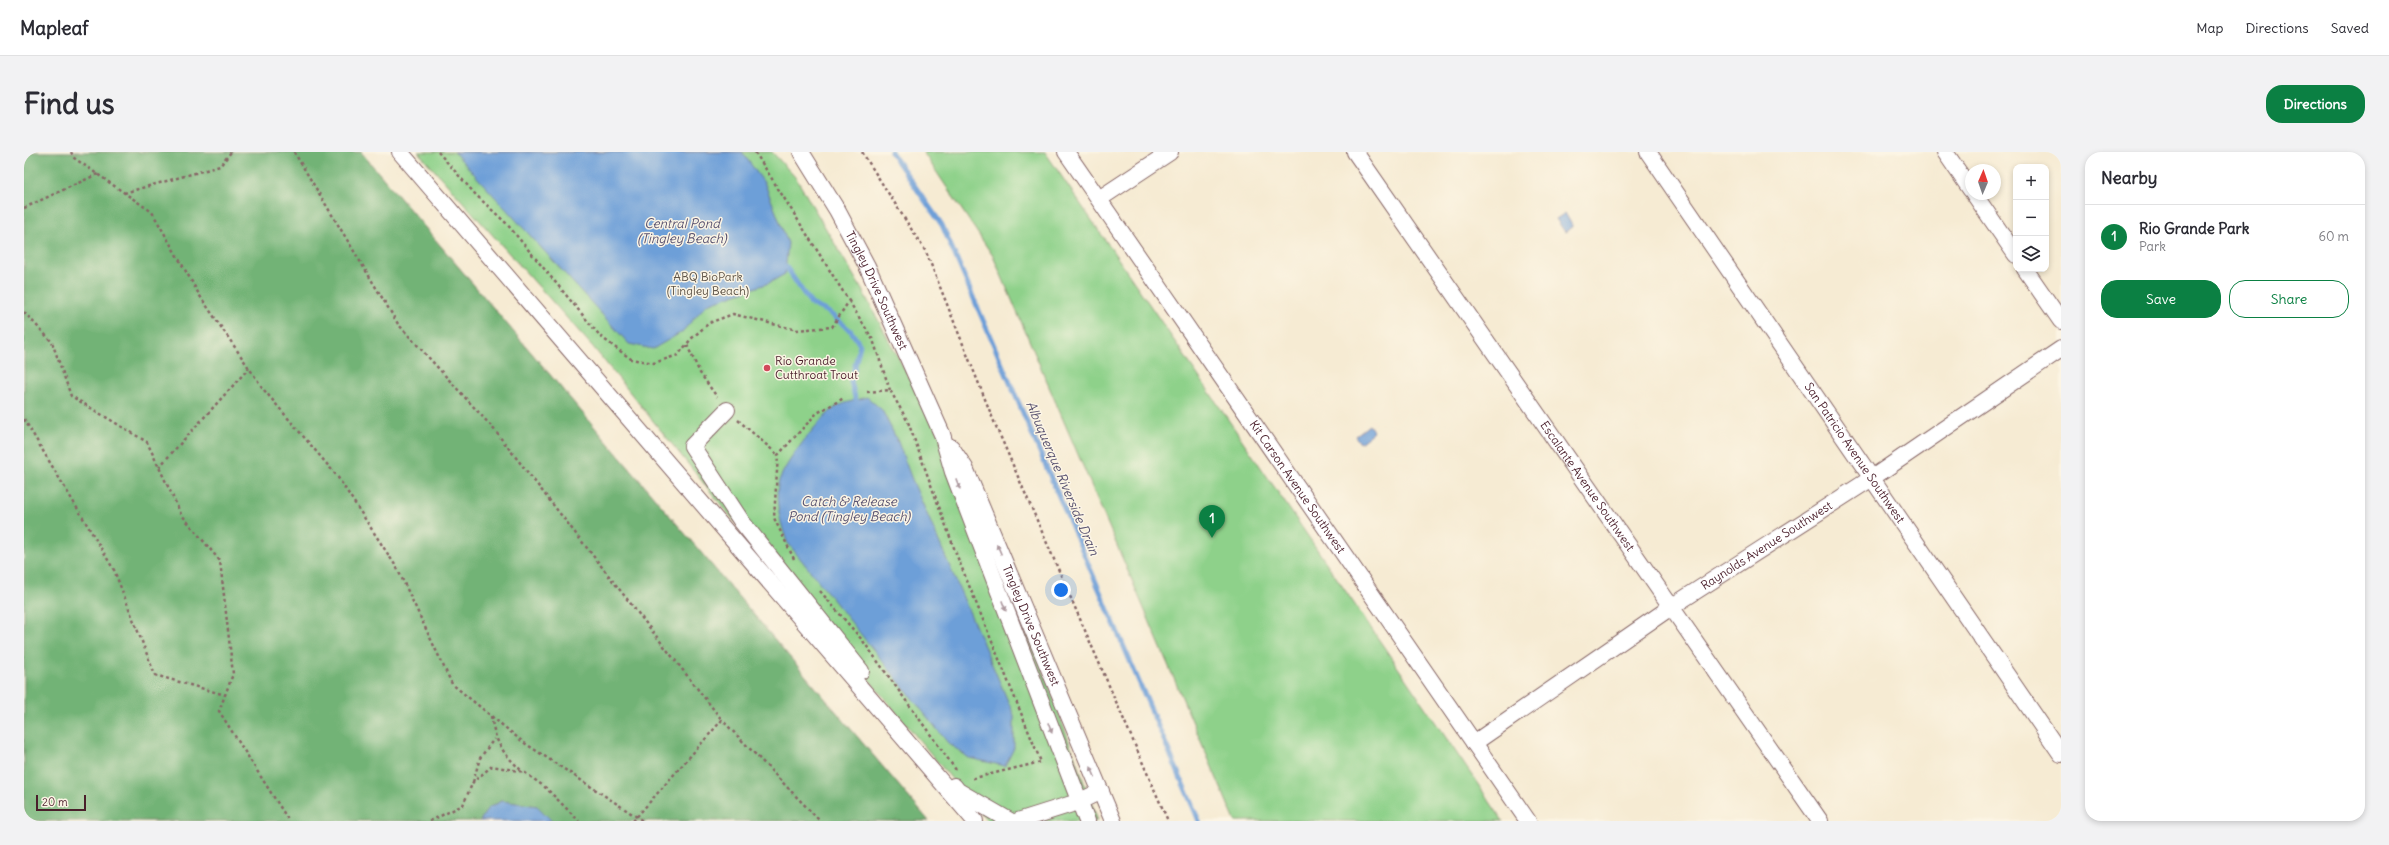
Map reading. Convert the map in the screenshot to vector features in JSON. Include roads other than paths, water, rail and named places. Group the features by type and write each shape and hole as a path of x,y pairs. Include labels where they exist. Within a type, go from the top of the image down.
{"street":[{"path":"400,152 975,821"},
{"name":"Tingley Drive Southwest","path":"801,152 837,210 867,266 942,434 953,472 1078,802 1087,821"},
{"name":"Kit Carson Avenue Southwest","path":"1066,152 1528,821"},
{"path":"1099,199 1170,152"},
{"name":"Escalante Avenue Southwest","path":"1355,152 1820,821"},
{"name":"San Patricio Avenue Southwest","path":"1648,152 2061,754"},
{"path":"1945,152 1965,181"},
{"path":"1978,200 2013,252"},
{"path":"2027,272 2061,321"},
{"name":"Raynolds Avenue Southwest","path":"1474,743 1671,607 1872,478 2061,349"},
{"path":"727,410 692,446 742,522 958,791 1010,821"},
{"name":"Tingley Drive Southwest","path":"942,434 965,468 1114,821"},
{"path":"1026,820 1078,802 1101,791"}],"water":[{"name":"Central Pond (Tingley Beach)","path":"454,152 742,152 765,184 788,243 785,274 769,283 707,304 682,332 653,349 629,344"},
{"path":"1565,213 1573,227 1565,232 1556,219"},
{"name":"Catch & Release Pond (Tingley Beach)","path":"867,397 882,410 898,442 911,477 1014,715 1014,748 1005,766 969,758 948,743 787,542 778,506 777,491 781,476 787,465 803,442 822,419 831,411 838,406"},
{"path":"1369,425 1374,432 1360,443 1355,436"},
{"path":"502,801 537,806 552,821 480,821 488,808"}],"waterway":[{"name":"Albuquerque Riverside Drain","path":"891,152 942,225 1199,821"},
{"path":"786,267 811,304 828,312 851,331 860,345 851,382 856,401"}],"place":[{"name":"Rio Grande Cutthroat Trout","path":"767,368"},
{"name":"Rio Grande Park","path":"1212,538"}],"park label":[{"name":"ABQ BioPark (Tingley Beach)","path":"708,284"}]}
